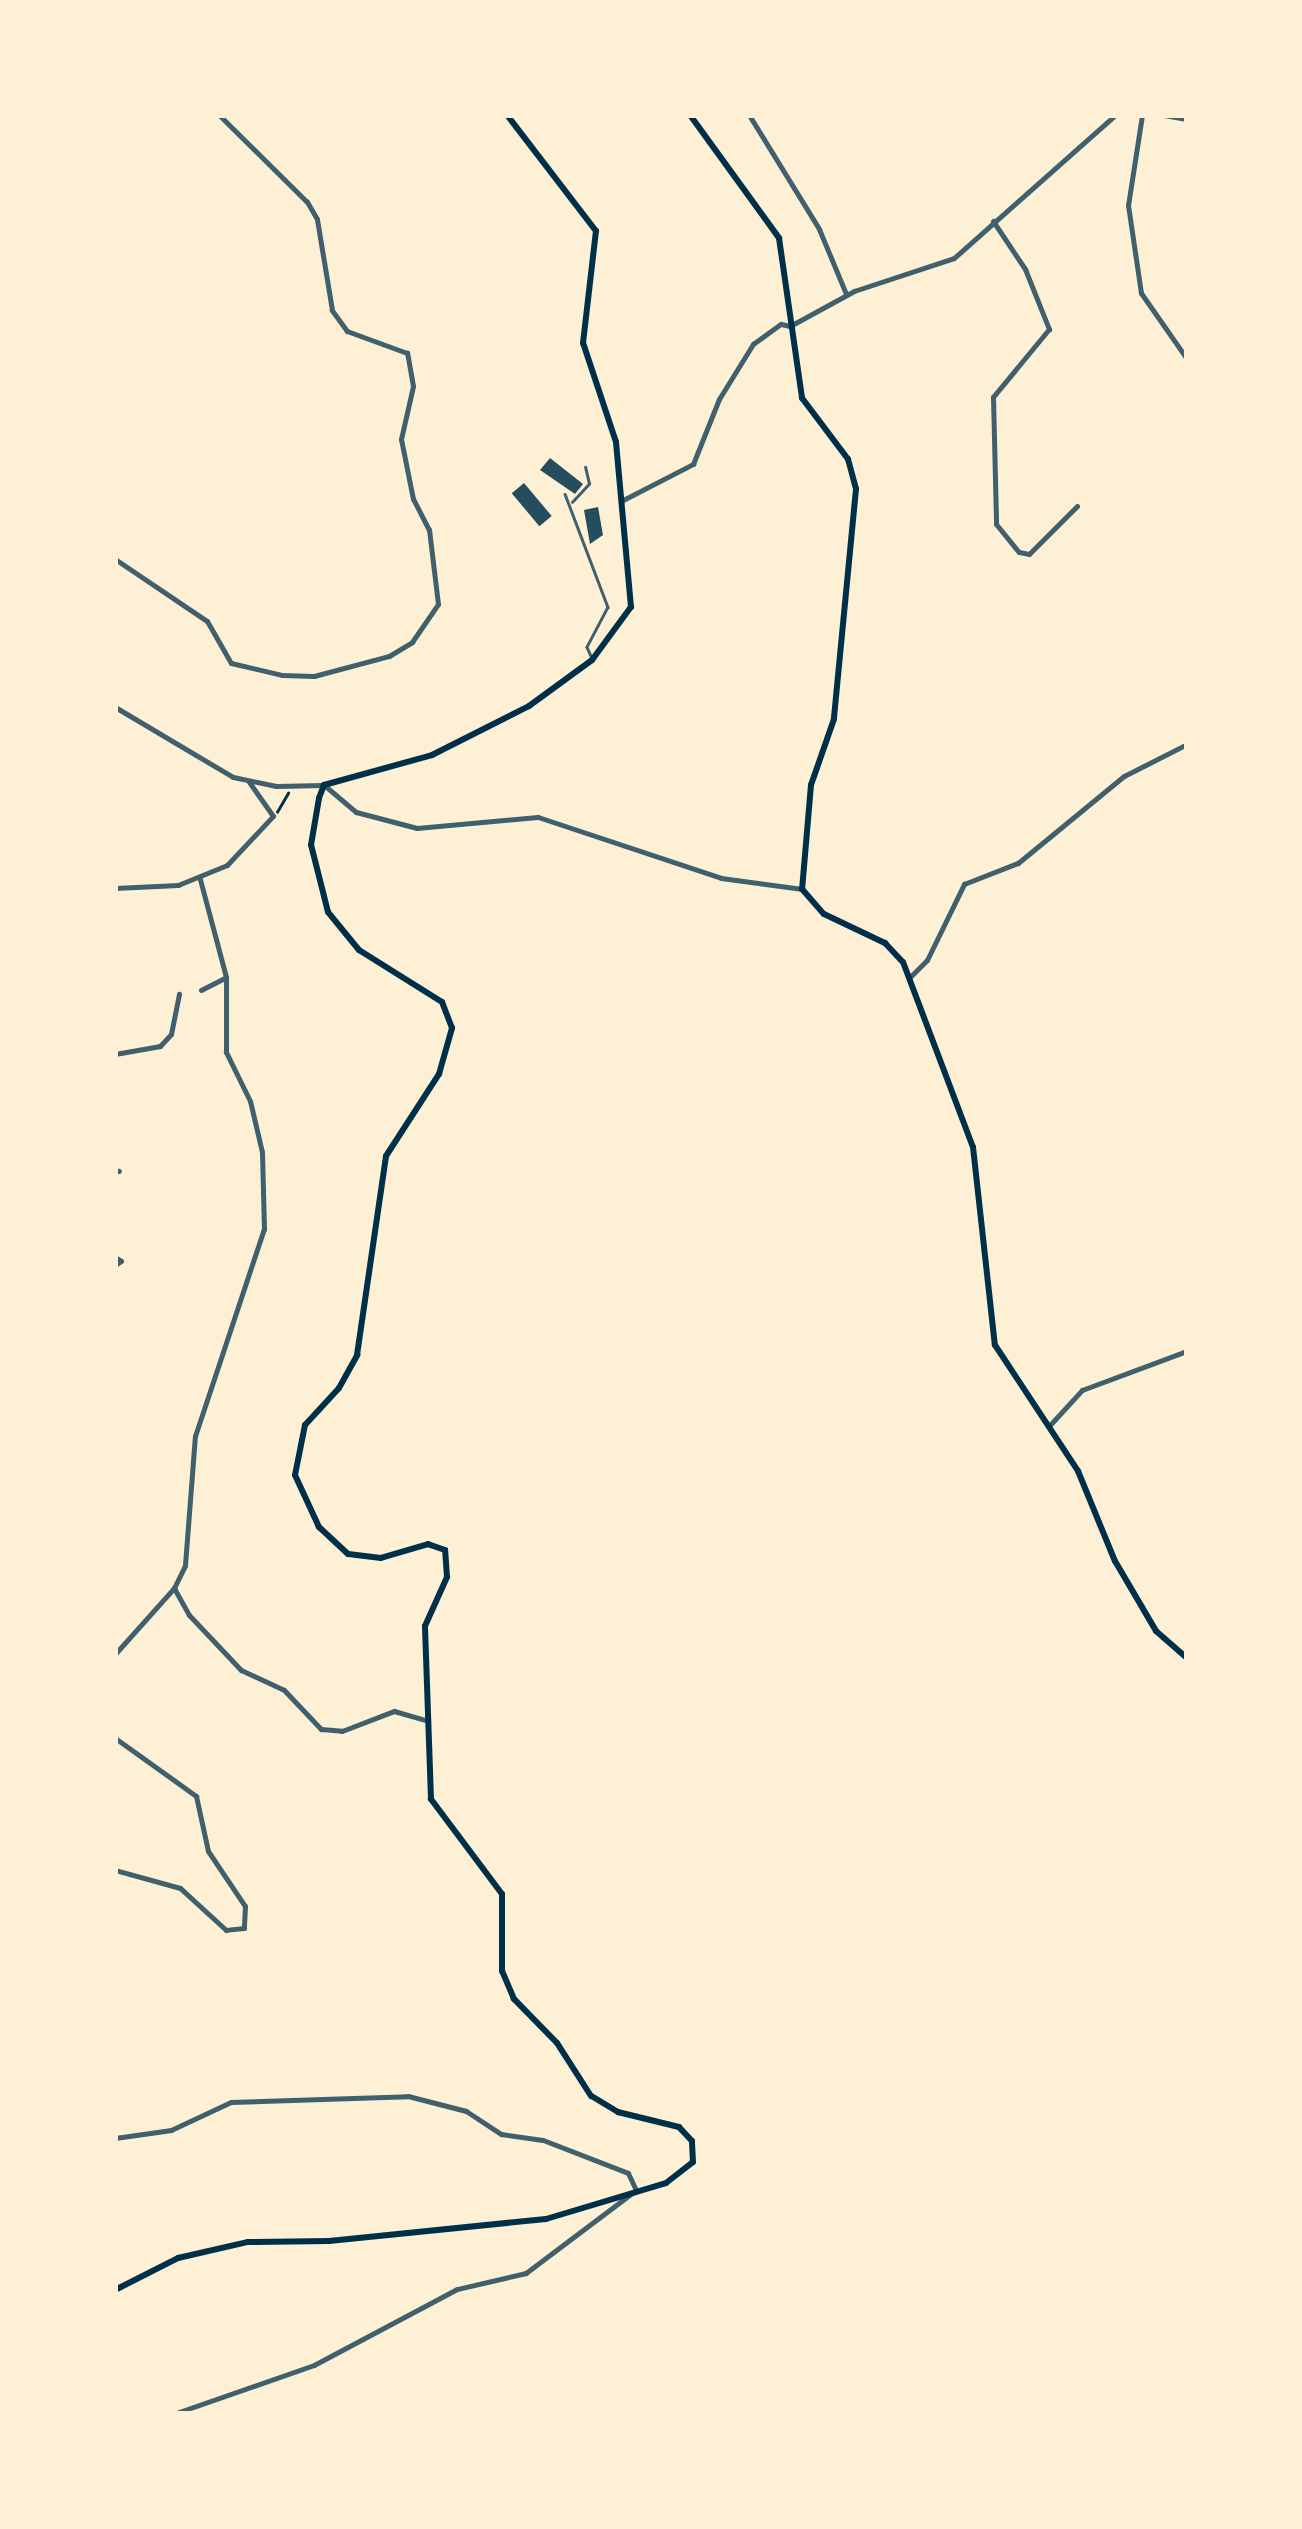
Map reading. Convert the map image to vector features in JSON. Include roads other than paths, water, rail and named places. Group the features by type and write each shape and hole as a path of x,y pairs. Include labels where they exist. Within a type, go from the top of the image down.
{"main road":[{"path":"115,2290 178,2258 248,2242 329,2241 546,2220 688,2170 692,2142 679,2127 618,2112 592,2096 556,2043 514,1999 502,1971 502,1894 440,1818 431,1798 425,1720 425,1626 447,1577 445,1550 428,1544 381,1558 348,1554 319,1527 295,1475 305,1424 339,1388 357,1355 386,1156 432,1087 452,1028 442,1002 359,950 328,912 310,844 324,785 449,747 529,706 592,660 631,607 623,500 609,416 583,342 596,230 507,115"},
{"path":"690,115 779,238 802,398 848,459 858,498 834,719 811,786 802,888 824,914 884,943 910,977 973,1147 995,1345 1049,1426 1156,1631 1187,1658"}],"street":[{"path":"115,559 207,620 231,662 282,676 351,670 412,642 438,604 429,530 413,498 401,440 411,368 407,353 395,344 347,331 332,310 316,219 307,202 220,115"},
{"path":"749,115 818,229 846,294"},
{"path":"623,500 693,464 720,399 753,344 771,329 790,326 846,294 954,258 1116,115"},
{"path":"1142,115 1128,205 1138,279 1144,306 1187,359"},
{"path":"1164,115 1187,119"},
{"path":"993,222 1025,269 1049,328 993,397 996,524 1019,552 1030,554 1077,506"},
{"path":"115,708 249,782 324,785 356,812 417,828 538,818 721,878 802,888"},
{"path":"910,977 927,960 964,884 1018,864 1124,776 1187,744"},
{"path":"115,888 200,879 227,866 273,816 249,782"},
{"path":"115,1654 174,1588 189,1546 195,1436 264,1229 264,1171 253,1110 226,1052 226,977 200,879"},
{"path":"201,990 226,977"},
{"path":"115,1054 160,1046 170,1034 178,994"},
{"path":"115,1256 121,1261 115,1266"},
{"path":"1049,1426 1082,1390 1187,1350"},
{"path":"174,1588 189,1615 241,1670 284,1690 321,1729 342,1731 394,1711 425,1720"},
{"path":"115,1738 196,1796 208,1851 245,1906 244,1928 226,1930 180,1888 115,1870"},
{"path":"115,2138 171,2130 231,2102 408,2096 466,2111 501,2134 543,2140 628,2173 636,2190 526,2274 457,2289 314,2365 173,2414"}],"lane":[{"path":"572,502 589,484 584,466"},
{"path":"566,494 608,607 587,647 592,660"}]}
